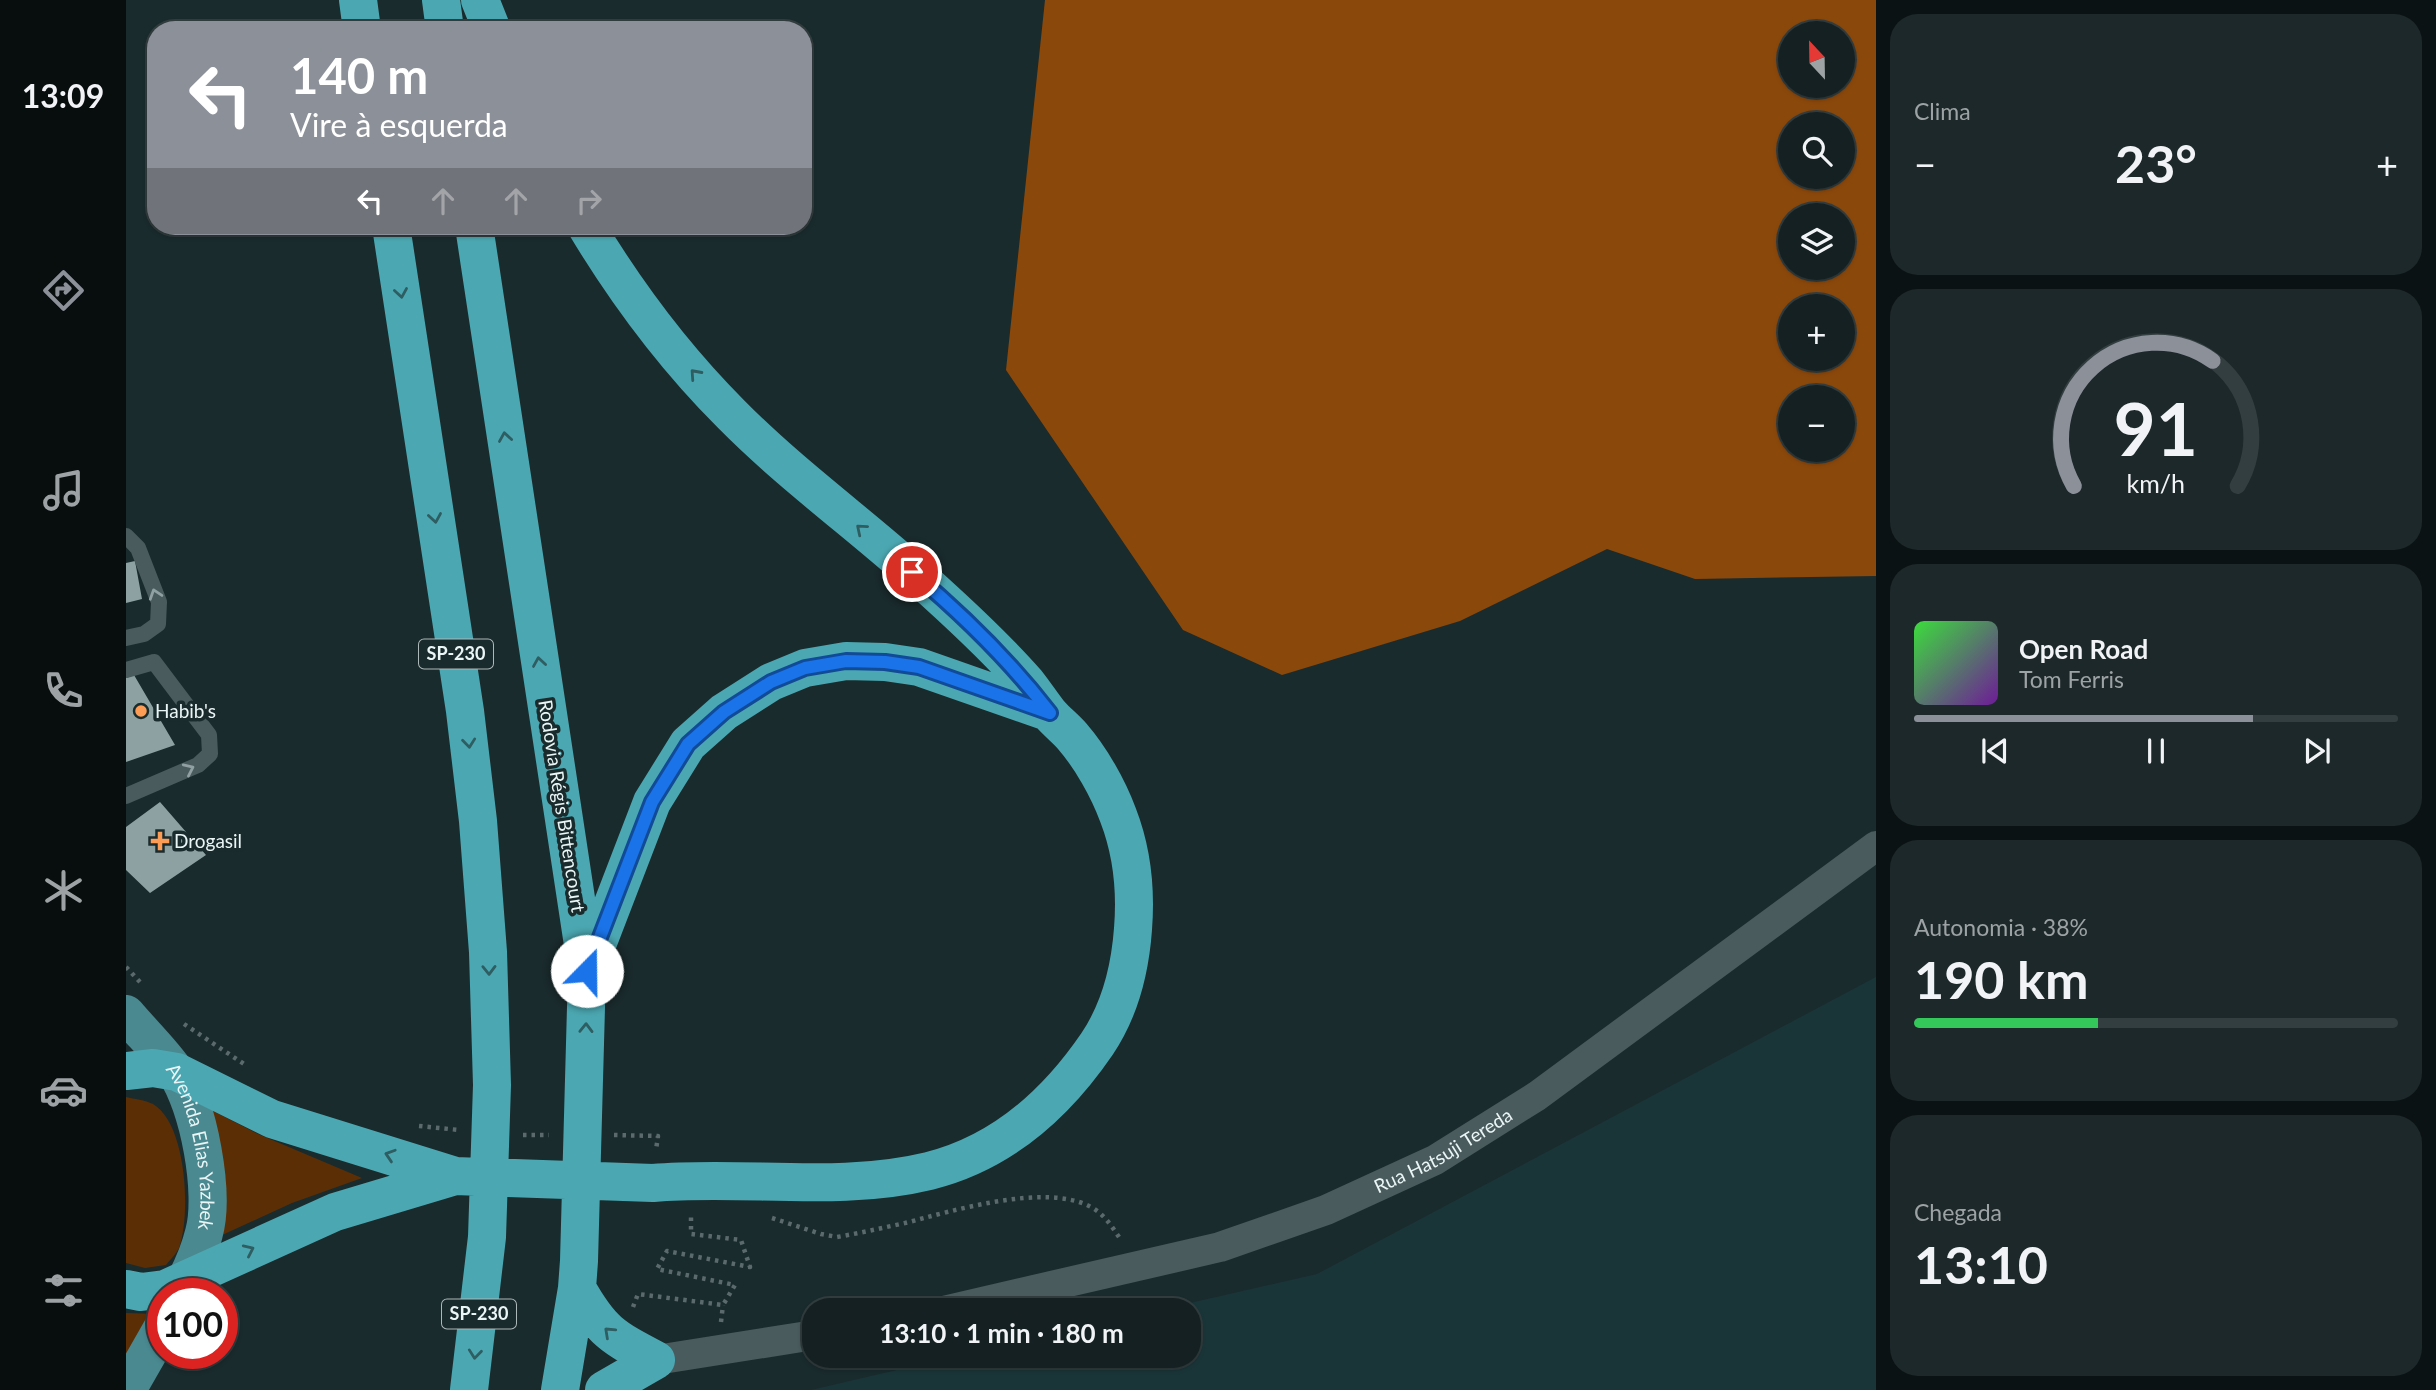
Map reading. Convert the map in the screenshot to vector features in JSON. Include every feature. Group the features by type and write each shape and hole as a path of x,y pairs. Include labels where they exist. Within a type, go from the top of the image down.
{"highway":[{"path":"358,0 361,21"},
{"path":"440,0 444,21"},
{"path":"480,0 488,21"},
{"name":"SP-230","path":"392,235 466,710 488,952 492,1085 487,1237 469,1390"},
{"name":"Rodovia Régis Bittencourt","path":"475,235 587,971 578,1275 560,1390"},
{"path":"126,1071 153,1068 177,1072 272,1119 455,1176 653,1183 888,1179 933,1170 978,1153 1012,1134 1038,1114 1066,1086 1109,1026 1125,985 1132,954 1134,918 1130,854 1118,815 1097,771 1073,737 1027,683 933,590 787,467 730,414 676,354 591,235"},
{"path":"587,971 652,802 688,744 724,712 771,682 805,668 846,661 885,662 919,667 1050,713"},
{"path":"199,1278 335,1212 455,1176"},
{"path":"578,1275 593,1317 615,1339 656,1360"},
{"path":"126,1289 147,1291"},
{"path":"604,1390 656,1360"}],"main road":[{"name":"Avenida Elias Yazbek","path":"126,1014 177,1072 203,1148 208,1191 205,1232 186,1278"},
{"path":"127,1390 147,1355"}],"street":[{"name":"Rua Hatsuji Tereda","path":"1000,1298 1220,1247 1326,1210 1434,1160 1537,1096 1876,846"},
{"path":"656,1360 802,1337"}],"lane":[{"path":"126,536 138,548 159,602 158,624 144,634 126,638"},
{"path":"126,670 155,662 209,735 210,754 198,765 126,796"}],"path":[{"path":"761,1215 837,1237 994,1202 1028,1197 1058,1198 1087,1205 1105,1217 1139,1266"}],"shaded area":[{"path":"1045,0 1876,0 1876,576 1695,579 1607,549 1460,621 1282,675 1183,630 1006,370"},
{"path":"1876,977 1876,1390 811,1390 905,1368 1201,1368 1201,1300 1317,1274"},
{"path":"126,1097 153,1104 164,1115 173,1130 179,1150 185,1193 183,1233 179,1248 166,1265 145,1268 126,1263"},
{"path":"209,1109 258,1134 362,1178 292,1203 220,1236 226,1181"},
{"path":"126,1313 147,1314 147,1326 126,1355"}],"building":[{"path":"135,561 142,599 126,603 126,563"},
{"name":"Habib's","path":"134,675 175,745 126,762 126,678"},
{"name":"Drogasil","path":"160,802 206,855 150,893 126,870 126,827"}],"place":[{"name":"Habib's","path":"141,711"},
{"name":"Drogasil","path":"160,841"}],"route":[{"path":"587,971 652,802 688,744 724,712 771,682 805,668 846,661 885,662 919,667 1050,713 1027,683 992,646 912,572"}]}
